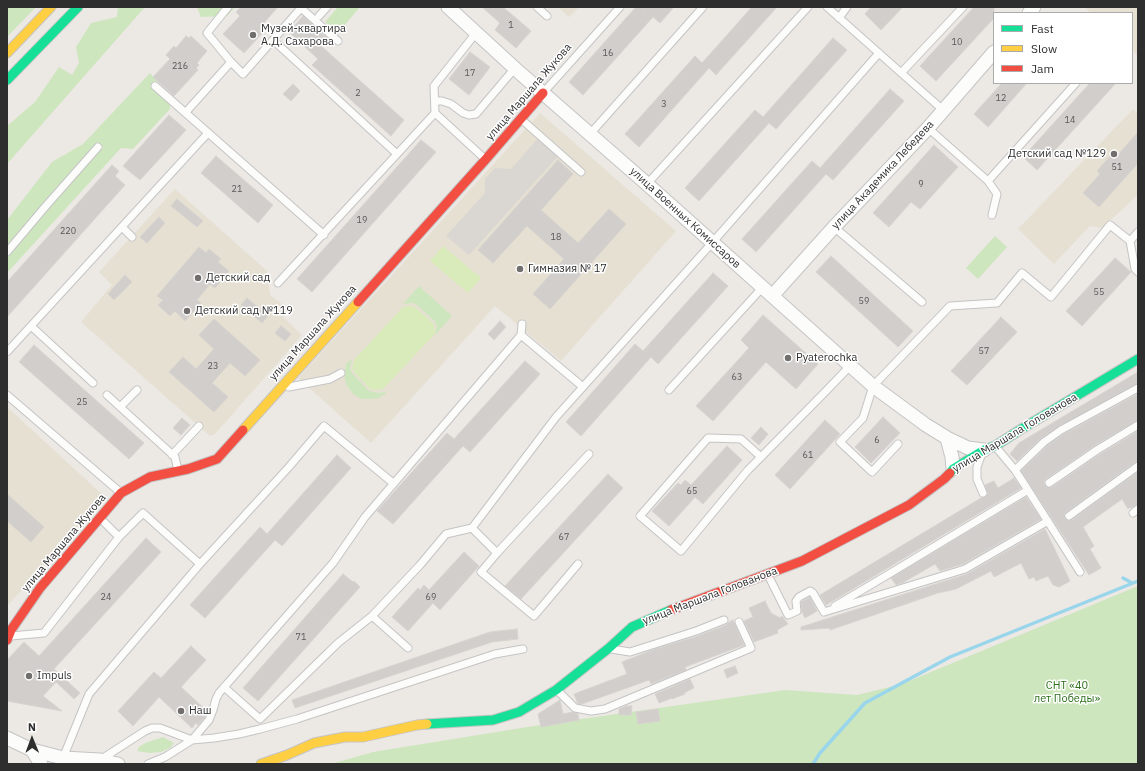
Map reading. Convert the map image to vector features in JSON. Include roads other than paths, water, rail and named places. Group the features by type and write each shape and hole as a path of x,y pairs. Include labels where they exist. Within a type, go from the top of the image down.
{"street":[{"path":"7,53 50,7"},
{"path":"7,80 78,7"},
{"name":"улица Военных Комиссаров","path":"448,7 873,386 926,425 947,438 968,448 989,448"},
{"name":"улица Академика Лебедева","path":"767,292 834,227 928,128 993,53"},
{"name":"улица Маршала Жукова","path":"8,634 40,588 121,493 150,477 188,469 217,459 486,159 543,93"},
{"name":"улица Маршала Голованова","path":"261,764 287,755 314,743 345,737 363,738 417,726 493,720 519,712 556,690 609,648 632,627 658,615 802,561 909,505 944,479 952,469 1138,359"},
{"path":"947,438 952,457 952,469"},
{"path":"7,738 32,750 63,758 100,760 118,764"},
{"path":"32,750 40,764"}],"lane":[{"path":"228,7 207,32 231,62 243,74 300,8 338,41"},
{"path":"319,16 327,7"},
{"path":"537,7 547,16"},
{"name":"улица Маршала Жукова","path":"543,93 620,7"},
{"path":"590,134 703,7"},
{"path":"647,184 808,7"},
{"path":"827,7 943,110"},
{"path":"839,18 847,7"},
{"path":"902,73 963,7"},
{"path":"476,33 434,86 434,101 435,113 486,159"},
{"path":"273,40 397,154"},
{"path":"224,688 260,719 338,643 372,616 420,565 446,534 472,528 556,417 879,53"},
{"path":"186,112 231,62"},
{"path":"434,101 442,101 450,104 463,113 469,115 476,114 515,68"},
{"path":"988,182 1075,84"},
{"path":"155,86 324,235"},
{"path":"278,283 324,235 435,113"},
{"path":"521,119 581,172"},
{"path":"928,128 988,182 997,194 992,215"},
{"path":"7,352 208,133"},
{"path":"7,252 98,147"},
{"path":"898,444 872,472 840,442 863,418 873,386 950,306 997,303 1022,273 1050,297 1110,226 1130,241 1134,269 1138,272"},
{"path":"834,227 922,302"},
{"path":"122,228 132,236"},
{"path":"1130,241 1138,232"},
{"path":"669,390 767,292"},
{"path":"148,764 165,757 192,740 209,720 219,693 333,563 364,517 521,335 522,324"},
{"path":"31,326 94,383"},
{"path":"521,335 583,387"},
{"path":"761,457 741,439 708,438 640,516 681,551 748,470 761,457 850,366"},
{"path":"279,390 296,384 330,379 341,373"},
{"path":"1015,470 1044,442 1061,430 1138,388"},
{"path":"120,407 137,390"},
{"path":"7,395 121,493"},
{"path":"107,395 175,457 178,471"},
{"path":"1049,483 1138,424"},
{"path":"172,455 199,426"},
{"path":"63,758 89,694 200,564 288,468 324,426 393,483"},
{"path":"983,493 977,479 977,467 989,448 1015,470 1080,572"},
{"path":"578,564 534,616 481,572 497,552 589,454"},
{"path":"1069,516 1138,466"},
{"path":"824,612 1028,490"},
{"path":"8,634 44,633 119,537 143,513 200,564"},
{"path":"824,612 965,569 1048,521"},
{"path":"106,524 119,537"},
{"path":"472,528 497,552"},
{"path":"768,574 788,615 797,611 796,601 799,596 810,591 813,593 824,612"},
{"path":"372,616 408,648"},
{"path":"609,648 630,652 696,631 724,620"},
{"path":"556,690 575,708 591,711 605,709 751,648 739,622"},
{"path":"100,760 152,728 160,728 192,740 239,734 297,719 495,654 523,649"}],"waterway":[{"path":"1123,578 1132,583"},
{"path":"813,764 820,753 865,703 950,657 1138,581"}],"place":[{"name":"Музей-квартира А.Д. Сахарова","path":"253,35"},
{"name":"Детский сад №129","path":"1114,154"},
{"name":"Гимназия № 17","path":"520,269"},
{"name":"Детский сад","path":"198,278"},
{"name":"Детский сад №119","path":"187,311"},
{"name":"Pyaterochka","path":"788,358"},
{"name":"Impuls","path":"29,676"},
{"name":"Наш","path":"181,711"}],"park label":[{"name":"СНТ «40 лет Победы»","path":"1067,692"}]}
